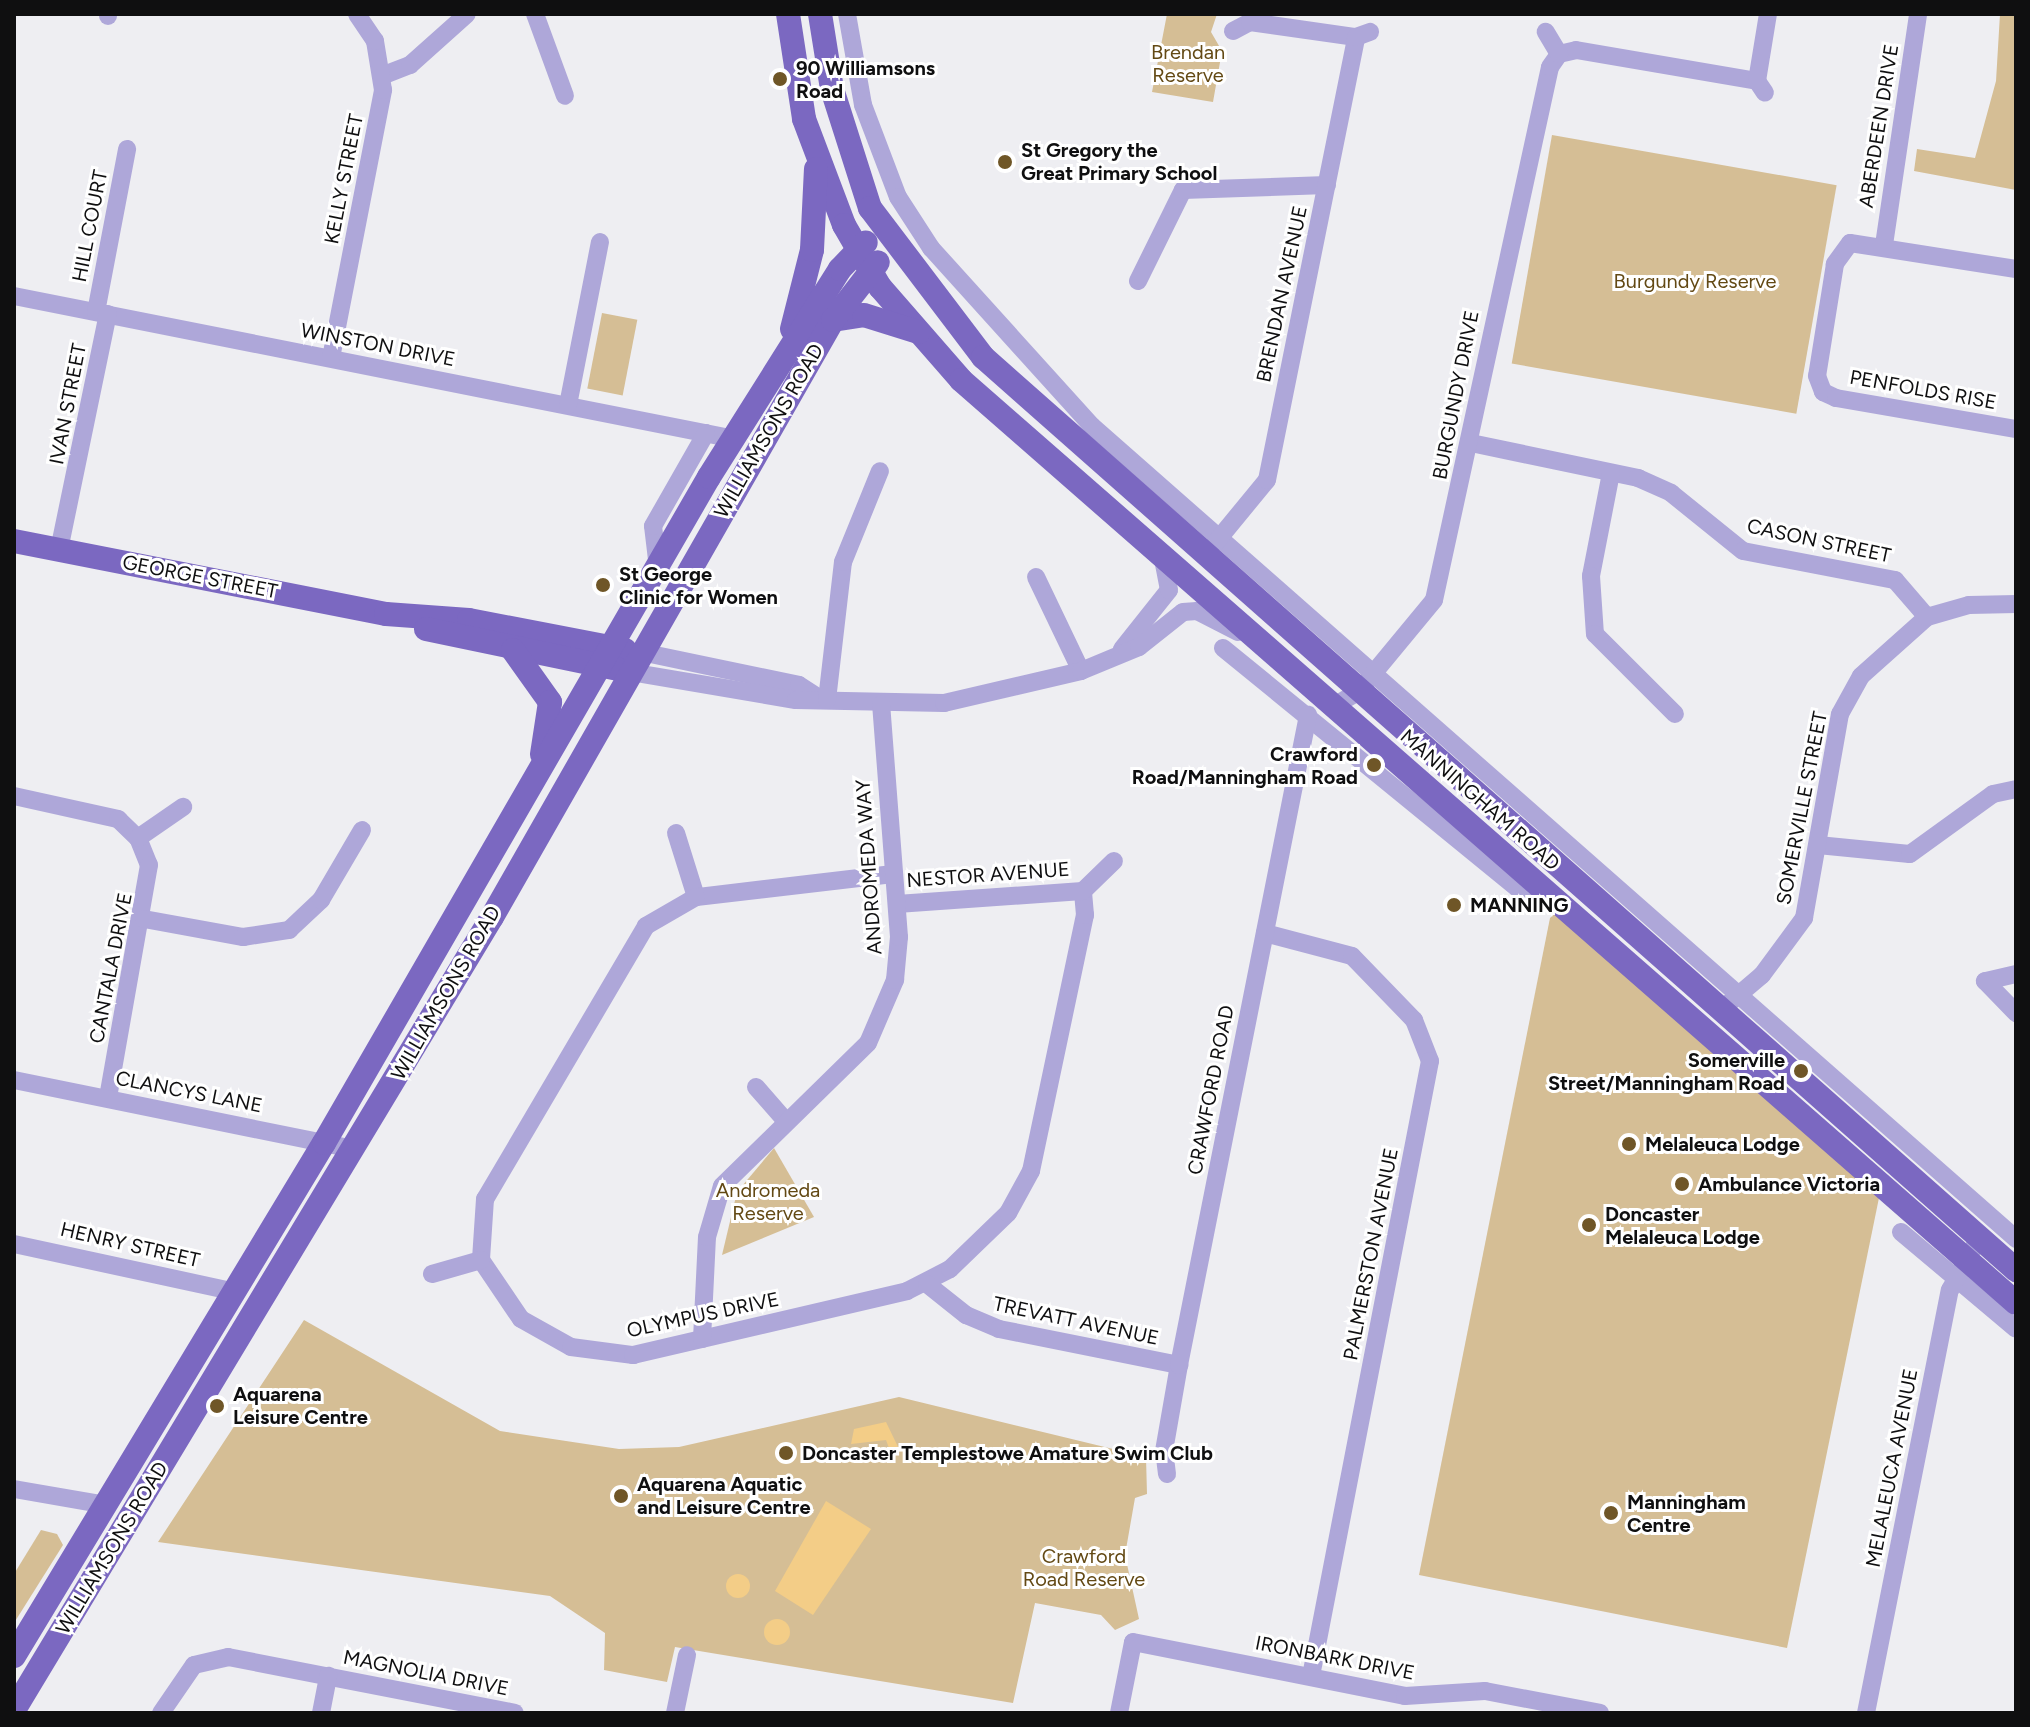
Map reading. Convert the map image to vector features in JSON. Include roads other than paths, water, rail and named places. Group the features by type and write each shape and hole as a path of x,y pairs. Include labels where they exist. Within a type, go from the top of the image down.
{"main road":[{"path":"783,358 812,250 816,159 788,14"},
{"name":"MANNINGHAM ROAD","path":"820,14 832,89 870,208 898,251 983,357 1058,428 1222,572 1366,683 1736,1009 1966,1257 2016,1270"},
{"name":"MANNINGHAM ROAD","path":"816,159 867,270 961,380 1708,1040 1966,1257 2016,1303"},
{"path":"855,248 885,231"},
{"name":"WILLIAMSONS ROAD","path":"14,1656 236,1292 734,439 855,248"},
{"path":"867,270 898,251"},
{"name":"WILLIAMSONS ROAD","path":"14,1710 354,1149 833,320 867,270"},
{"path":"833,320 864,315 918,332"},
{"name":"GEORGE STREET","path":"14,541 386,614 513,650 607,657"},
{"path":"1202,593 1222,572"},
{"name":"GEORGE STREET","path":"386,614 469,620 607,657"},
{"path":"513,650 550,702 537,776"},
{"path":"607,657 636,662"},
{"path":"1708,1040 1736,1009"},
{"path":"106,1505 132,1516"}],"street":[{"path":"357,14 384,75 410,65 467,14"},
{"path":"535,14 565,96"},
{"path":"847,14 863,105 898,197 931,248 1092,426 1090,455"},
{"path":"1546,32 1559,54 1576,50 1761,87 1768,14"},
{"name":"ABERDEEN DRIVE","path":"1884,245 1918,14"},
{"name":"BRENDAN AVENUE","path":"1216,542 1267,480 1327,185 1363,35 1250,22 1233,31"},
{"name":"BURGUNDY DRIVE","path":"1332,707 1366,683 1434,600 1471,443 1550,67 1559,54"},
{"name":"KELLY STREET","path":"331,358 384,75"},
{"name":"HILL COURT","path":"102,313 127,149"},
{"path":"1138,281 1183,190 1327,185"},
{"name":"PENFOLDS RISE","path":"1884,245 1857,241 1837,257 1817,376 1823,392 2016,429"},
{"path":"568,405 600,242"},
{"path":"1884,245 2016,269"},
{"name":"WINSTON DRIVE","path":"14,296 734,439"},
{"name":"IVAN STREET","path":"63,550 102,313"},
{"path":"1058,428 1092,426"},
{"name":"MANNINGHAM ROAD","path":"1092,426 1366,683"},
{"path":"658,568 653,526 706,433"},
{"name":"CASON STREET","path":"1471,443 1611,473 1671,493 1743,551 1895,580 1927,617"},
{"path":"823,699 843,562 880,471"},
{"path":"1611,473 1591,576 1595,634 1675,714"},
{"path":"1117,655 1169,590 1163,558"},
{"path":"1036,577 1081,671"},
{"name":"SOMERVILLE STREET","path":"1736,1009 1804,918 1840,714 1861,676 1927,617 1969,605 2016,604"},
{"path":"636,662 799,685 823,699 881,705 972,700 1081,671 1197,611 1265,649"},
{"name":"MANNINGHAM ROAD","path":"1223,648 1529,898 1550,900"},
{"path":"1288,700 1290,670"},
{"name":"ANDROMEDA WAY","path":"702,1339 712,1209 737,1165 857,1055 877,1027 899,960 881,705"},
{"name":"CRAWFORD ROAD","path":"1167,1474 1164,1451 1179,1365 1308,715"},
{"path":"1818,845 1910,854 1993,794 2016,789"},
{"path":"14,796 104,813 138,838 183,807"},
{"path":"144,919 243,937 289,930 321,900 362,830"},
{"path":"676,833 696,897"},
{"name":"CANTALA DRIVE","path":"108,1098 144,919 150,873 138,838"},
{"path":"1083,891 1114,861"},
{"path":"432,1274 481,1260 482,1217 493,1181 646,926 696,897 893,874"},
{"name":"NESTOR AVENUE","path":"897,904 1083,891"},
{"name":"OLYMPUS DRIVE","path":"481,1260 521,1319 571,1347 633,1355 927,1284 990,1234 1031,1171 1085,915 1083,891"},
{"name":"PALMERSTON AVENUE","path":"1265,933 1352,956 1414,1020 1430,1061 1311,1676"},
{"path":"2016,974 1985,981 2016,1013"},
{"name":"MANNINGHAM ROAD","path":"1736,1009 2016,1239"},
{"name":"CLANCYS LANE","path":"14,1080 354,1149"},
{"path":"756,1087 784,1119"},
{"name":"MANNINGHAM ROAD","path":"1901,1232 1966,1257 2016,1329"},
{"name":"HENRY STREET","path":"14,1244 236,1292"},
{"name":"MELALEUCA AVENUE","path":"1866,1713 1966,1257"},
{"name":"TREVATT AVENUE","path":"927,1284 966,1315 999,1329 1179,1365"},
{"path":"14,1489 106,1505"},
{"name":"IRONBARK DRIVE","path":"1119,1713 1133,1642 1405,1696 1485,1691 1600,1713"},
{"path":"675,1713 687,1655"},
{"name":"MAGNOLIA DRIVE","path":"161,1713 194,1665 209,1658 328,1676 515,1713"},
{"path":"321,1713 328,1676"}],"place":[{"name":"90 Williamsons Road","path":"780,79"},
{"name":"St Gregory the Great Primary School","path":"1005,162"},
{"name":"St George Clinic for Women","path":"603,585"},
{"name":"Crawford Road/Manningham Road","path":"1374,765"},
{"name":"MANNING","path":"1454,905"},
{"name":"Somerville Street/Manningham Road","path":"1801,1071"},
{"name":"Melaleuca Lodge","path":"1629,1144"},
{"name":"Ambulance Victoria","path":"1682,1184"},
{"name":"Doncaster Melaleuca Lodge","path":"1589,1225"},
{"name":"Aquarena Leisure Centre","path":"217,1406"},
{"name":"Doncaster Templestowe Amature Swim Club","path":"786,1453"},
{"name":"Aquarena Aquatic and Leisure Centre","path":"621,1496"},
{"name":"Manningham Centre","path":"1611,1513"}],"park label":[{"name":"Brendan Reserve","path":"1188,64"},
{"name":"Burgundy Reserve","path":"1695,281"},
{"name":"Andromeda Reserve","path":"768,1202"},
{"name":"Crawford Road Reserve","path":"1084,1568"}]}
